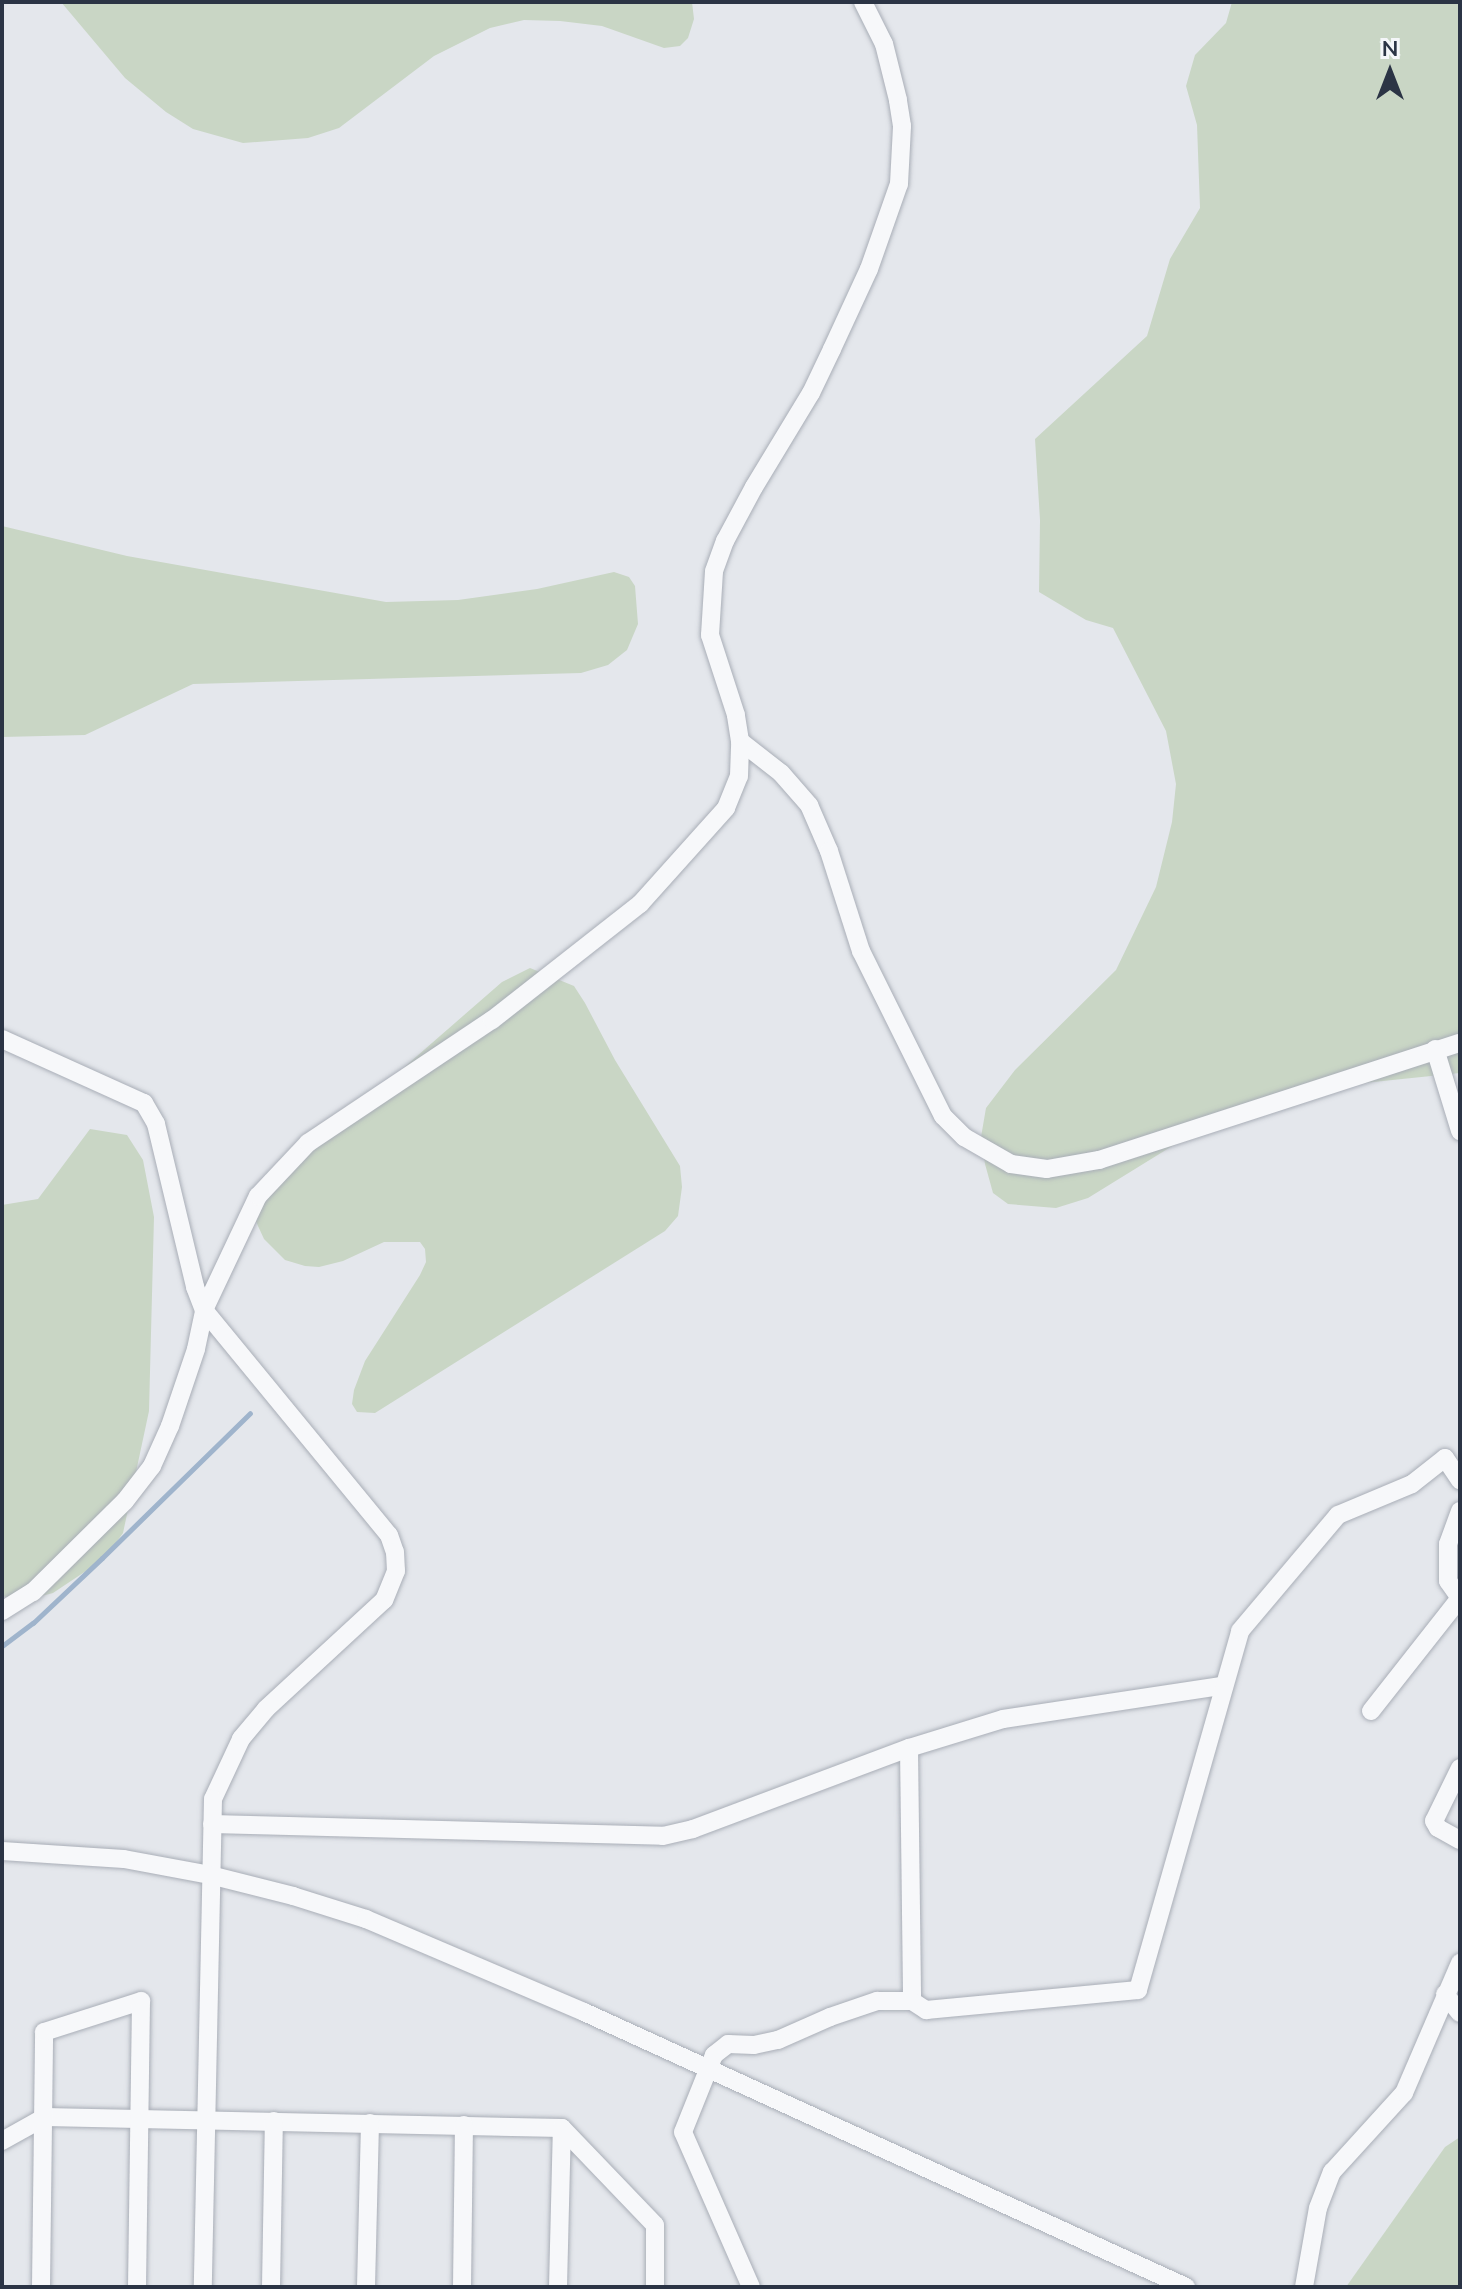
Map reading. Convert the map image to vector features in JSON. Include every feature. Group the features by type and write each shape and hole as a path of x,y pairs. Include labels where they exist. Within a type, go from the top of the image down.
{"street":[{"path":"2,1611 33,1592 125,1501 152,1466 192,1362 204,1310 258,1196 308,1143 492,1020 640,904 678,866 726,808 739,776 740,741 710,635 714,571 754,487 811,393 869,269 899,184 902,126 898,100 884,44 863,2"},
{"path":"740,741 781,773 809,805 829,851 861,951 943,1116 982,1149 1011,1164 1047,1169 1099,1160 1460,1043"},
{"path":"2,1039 144,1103 156,1124 195,1287 204,1310 389,1535 396,1571 384,1600 266,1709 241,1739 213,1799 203,2287"},
{"path":"1435,1049 1460,1131"},
{"path":"751,2287 683,2132 714,2055 728,2044 754,2045 778,2040 877,2001 912,2001 926,2010 1138,1990 1240,1631 1338,1515 1412,1484 1445,1458 1460,1480"},
{"path":"1371,1711 1460,1598 1448,1581 1448,1544 1460,1511"},
{"path":"212,1824 663,1836 693,1829 909,1748 1003,1719 1222,1686"},
{"path":"909,1748 912,2001"},
{"path":"1460,1768 1434,1821 1438,1828 1460,1840"},
{"path":"2,1851 124,1859 210,1875 366,1919 708,2069 1186,2287"},
{"path":"1304,2287 1318,2208 1332,2172 1404,2093 1460,1963"},
{"path":"1445,1994 1460,2013"},
{"path":"41,2287 44,2032 141,2001 137,2287"},
{"path":"2,2141 45,2117 562,2128 655,2225 655,2287"},
{"path":"271,2287 274,2121"},
{"path":"366,2287 370,2123"},
{"path":"462,2287 464,2125"},
{"path":"558,2287 562,2128"}],"green space":[{"path":"61,2 692,2 694,19 688,38 680,46 664,48 602,26 560,21 524,20 490,28 434,56 339,128 308,138 243,143 193,129 166,112 125,78"},
{"path":"1232,2 1460,2 1460,1073 1354,1084 1229,1111 1088,1198 1056,1208 1008,1204 993,1193 985,1164 981,1137 986,1108 1015,1070 1116,970 1156,887 1172,822 1176,784 1166,731 1113,628 1086,620 1039,592 1040,520 1035,439 1147,336 1170,259 1200,208 1197,125 1186,86 1195,55 1226,23"},
{"path":"2,526 127,556 386,602 458,600 537,589 614,572 629,577 635,586 638,624 627,650 608,665 581,673 193,684 85,735 2,737"},
{"path":"530,968 574,986 585,1003 615,1060 680,1166 682,1187 678,1216 665,1231 375,1413 357,1412 352,1404 354,1390 365,1361 420,1275 426,1262 425,1249 420,1242 384,1242 343,1261 319,1267 305,1266 285,1260 264,1239 253,1215 254,1198 502,982"},
{"path":"90,1129 127,1135 143,1160 154,1217 149,1411 123,1533 104,1559 53,1593 30,1599 10,1598 2,1596 2,1205 38,1199"},
{"path":"1460,2137 1460,2287 1346,2287 1445,2147"}],"waterway":[{"path":"2,1646 33,1623 250,1413"}]}
